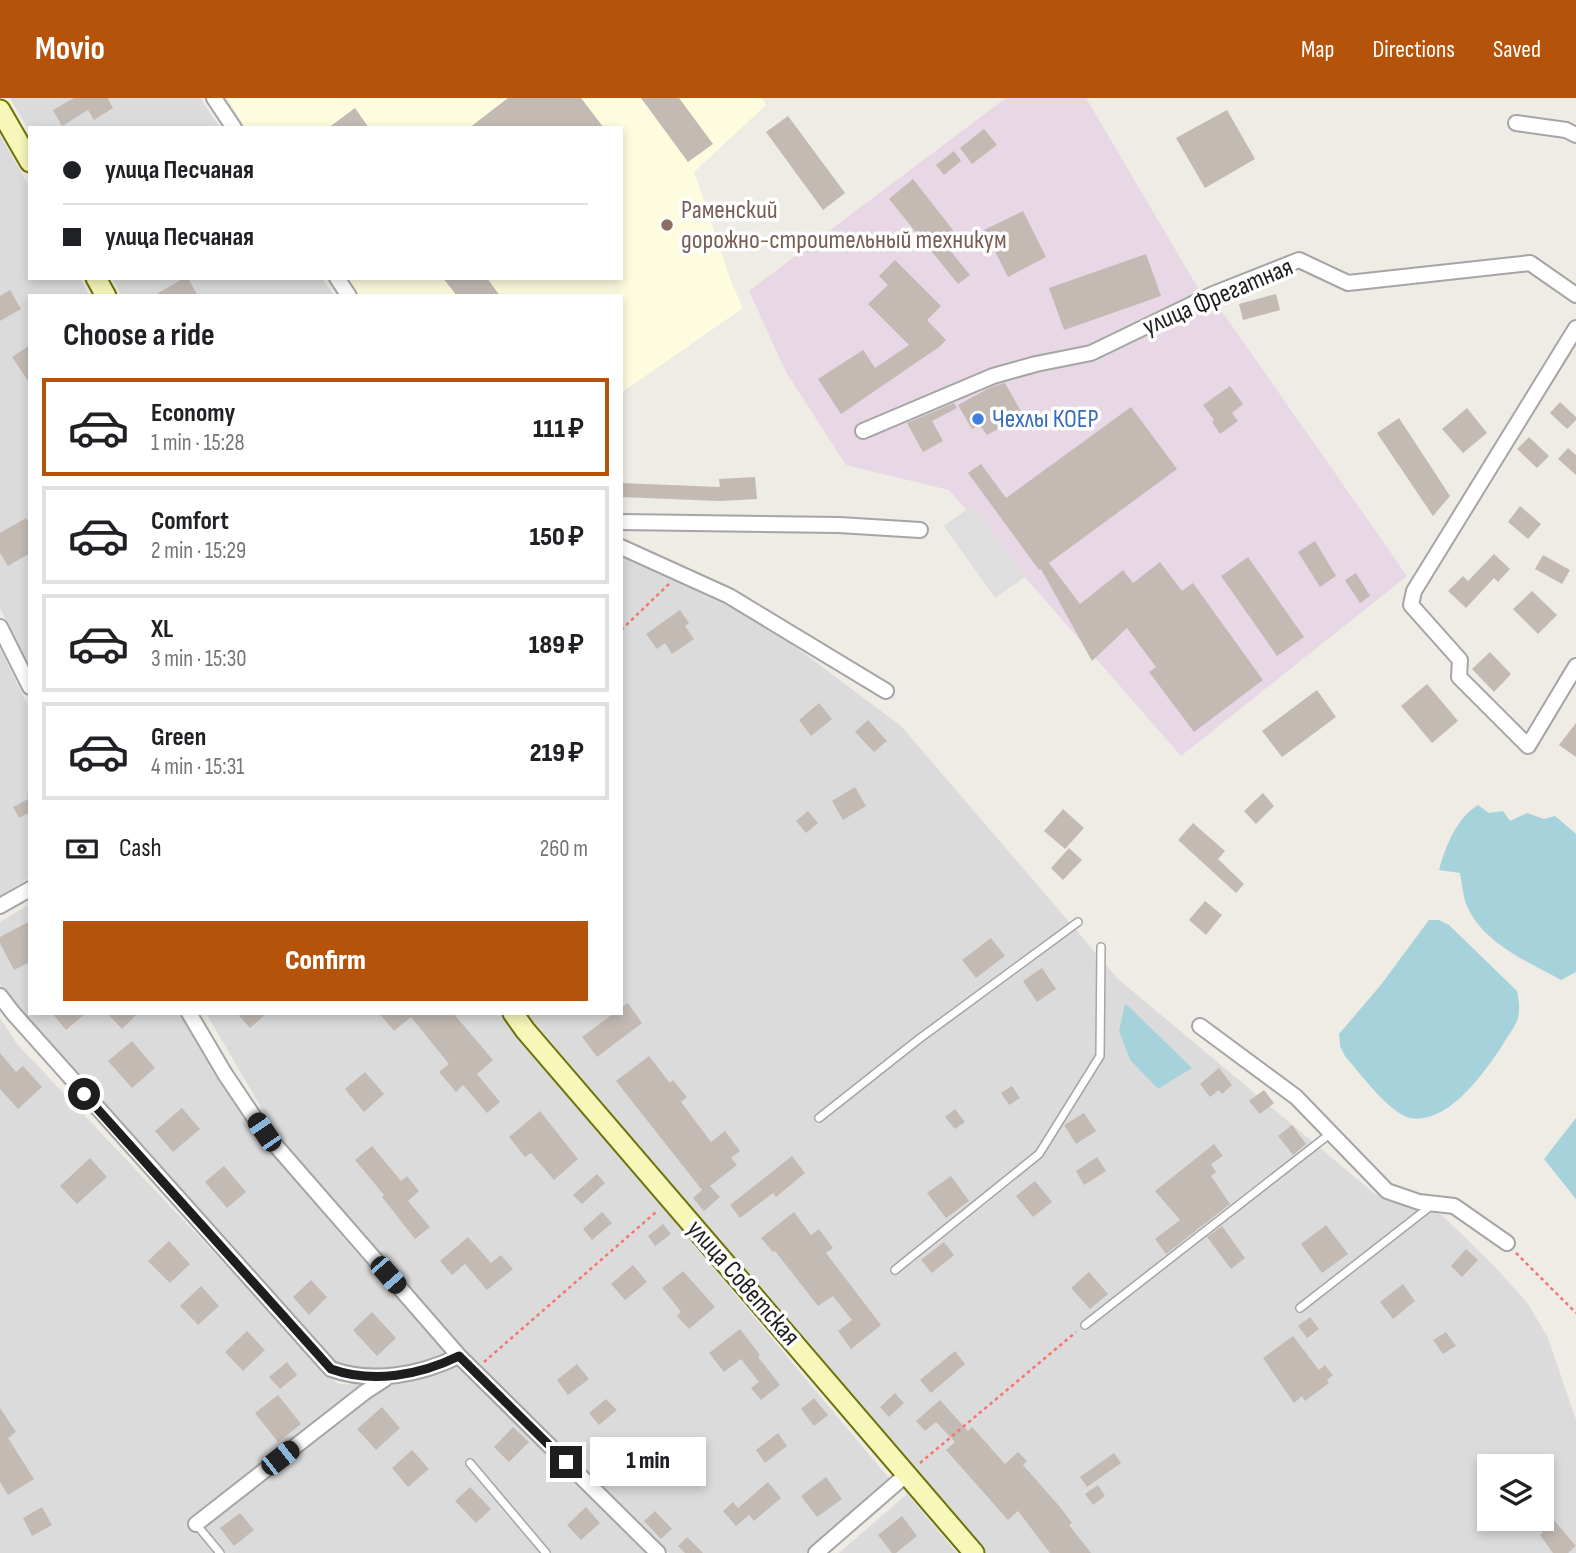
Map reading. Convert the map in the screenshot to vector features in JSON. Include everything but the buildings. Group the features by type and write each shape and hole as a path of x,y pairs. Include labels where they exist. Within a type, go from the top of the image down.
{"street":[{"path":"214,98 233,126"},
{"path":"0,110 28,159"},
{"path":"1516,123 1566,130 1576,135"},
{"name":"улица Фрегатная","path":"863,432 993,376 1036,364 1091,354 1213,294 1299,260 1348,283 1530,263 1576,295"},
{"path":"1575,331 1414,591 1411,605 1460,660 1459,677 1528,746 1576,666"},
{"path":"623,522 920,530"},
{"path":"623,548 729,596 886,691"},
{"path":"0,627 28,683"},
{"path":"0,906 28,889"},
{"path":"0,996 127,1143 331,1369 351,1376 373,1378 419,1370 459,1356"},
{"path":"190,1015 264,1132 459,1356 658,1553"},
{"name":"улица Советская","path":"515,1015 974,1553"},
{"path":"1200,1026 1296,1097 1387,1191 1419,1202 1454,1206 1507,1243"},
{"path":"196,1524 365,1392 392,1375"},
{"path":"816,1553 907,1474"}],"lane":[{"path":"819,1118 1078,922"},
{"path":"895,1270 1039,1154 1100,1056 1101,947"},
{"path":"1085,1325 1331,1133"},
{"path":"1300,1308 1433,1204"},
{"path":"470,1463 546,1553"},
{"path":"196,1524 220,1553"}],"path":[{"path":"623,628 680,573"},
{"path":"474,1371 670,1199"},
{"path":"1507,1243 1576,1313"},
{"path":"907,1474 1085,1325"}],"shaded area":[{"path":"10,98 200,98 219,126 28,126 28,130"},
{"name":"Раменский дорожно-строительный техникум","path":"227,98 762,98 766,105 694,172 732,284 743,308 623,392 623,294 358,294 348,280 623,280 623,126 245,126"},
{"path":"1006,98 1086,98 1205,300 1209,298 1223,313 1407,576 1181,756 949,490 846,465 786,372 749,291"},
{"path":"0,135 28,184 28,280 81,280 89,294 28,294 28,667 0,608"},
{"path":"113,280 323,280 333,294 121,294"},
{"path":"973,505 1025,577 995,598 944,526"},
{"path":"623,558 761,621 901,726 1118,979 1375,1194 1442,1215 1496,1268 1528,1304 1548,1338 1576,1420 1576,1553 980,1553 529,1015 623,1015","holes":["1125,1004 1158,1089 1130,1060 1119,1031"]},
{"path":"0,648 28,706 28,878 0,896"},
{"path":"28,905 28,1015 184,1015 279,1162 450,1357 417,1366 366,1369 331,1361 21,1016 0,984 0,922"},
{"path":"207,1015 502,1015 892,1482 806,1553 669,1553 473,1363 273,1128"},
{"path":"0,1018 17,1044 338,1384 396,1385 459,1365 653,1553 0,1553"},
{"path":"907,1494 957,1553 839,1553"}],"water":[{"path":"1478,805 1489,813 1503,811 1510,821 1527,813 1544,819 1555,816 1576,834 1576,972 1561,980 1495,941 1484,931 1467,906 1460,873 1439,870 1453,833"},
{"path":"1429,920 1439,920 1449,925 1517,991 1519,1011 1517,1021 1502,1046 1464,1095 1438,1114 1410,1118 1384,1101 1345,1056 1340,1046 1339,1034 1380,986"},
{"path":"1125,1003 1192,1068 1158,1089 1130,1060 1119,1031"},
{"path":"1576,1118 1576,1199 1544,1159"}],"place":[{"name":"Раменский дорожно-строительный техникум","path":"667,225"},
{"name":"Чехлы КОЕР","path":"978,419"}],"route":[{"path":"84,1094 331,1369 351,1376 373,1378 419,1370 459,1356 566,1462"}]}
